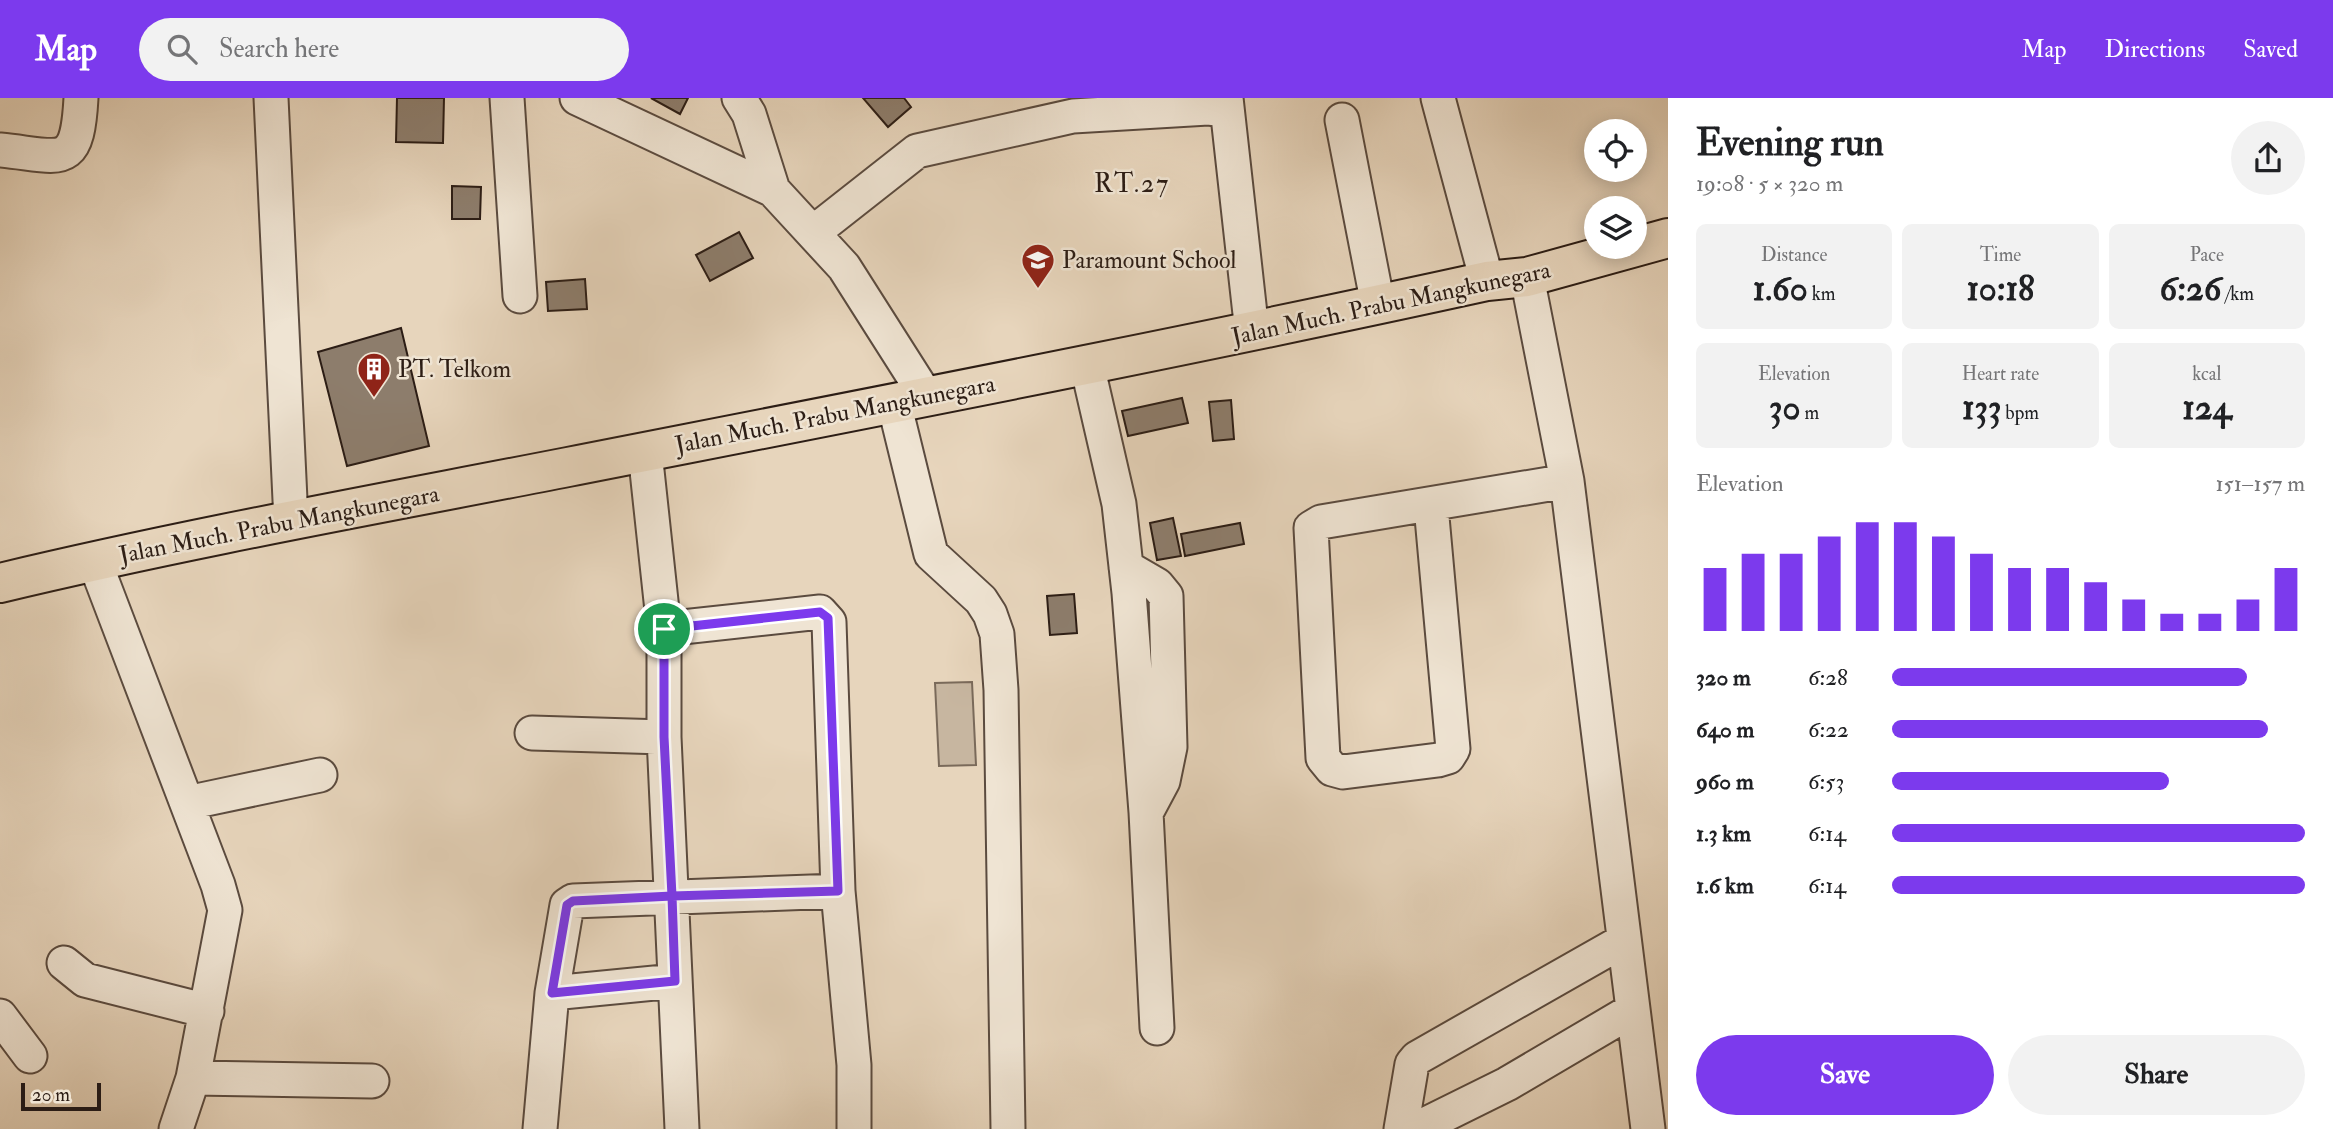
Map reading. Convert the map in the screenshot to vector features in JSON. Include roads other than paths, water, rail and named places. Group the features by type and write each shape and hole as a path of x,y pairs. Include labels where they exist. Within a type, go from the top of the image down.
{"main road":[{"name":"Jalan Much. Prabu Mangkunegara","path":"0,583 94,560 291,520 1087,365 1487,281 1527,276 1668,238"}],"street":[{"path":"0,150 58,155 68,151 79,134 81,98"},
{"path":"271,98 291,520"},
{"path":"507,98 520,296"},
{"path":"577,98 773,190 844,267 910,399 931,554 981,600 997,634 1001,690 1008,1129"},
{"path":"739,98 749,114 773,190"},
{"path":"1438,98 1487,281"},
{"path":"814,232 917,151 1073,116 1208,108 1226,104 1252,332"},
{"path":"1342,120 1378,305"},
{"path":"1527,276 1567,481 1631,1011 1648,1129"},
{"path":"1087,365 1119,504 1126,567 1157,585 1166,596 1170,747 1163,781 1146,812 1157,1028"},
{"path":"645,452 664,629 664,737 682,1129"},
{"path":"1431,506 1453,749 1448,757 1441,760 1343,772 1332,769 1323,758 1310,532 1321,522 1431,506 1567,481"},
{"path":"94,560 187,803 225,911 192,1078 176,1129"},
{"path":"664,629 820,612 828,618 838,891 854,1065 854,1129"},
{"path":"532,733 664,737"},
{"path":"187,803 320,775"},
{"path":"540,1129 552,993 567,905 573,901 838,891"},
{"path":"1401,1129 1412,1064 1417,1058 1623,941"},
{"path":"64,963 85,980 207,1011"},
{"path":"552,993 675,981"},
{"path":"1416,1129 1507,1084 1631,1011"},
{"path":"0,1016 30,1056"},
{"path":"192,1078 372,1081"}],"place":[{"name":"Paramount School","path":"1038,290"},
{"name":"PT. Telkom","path":"374,399"}],"district":[{"name":"RT.27","path":"1132,183"}]}
